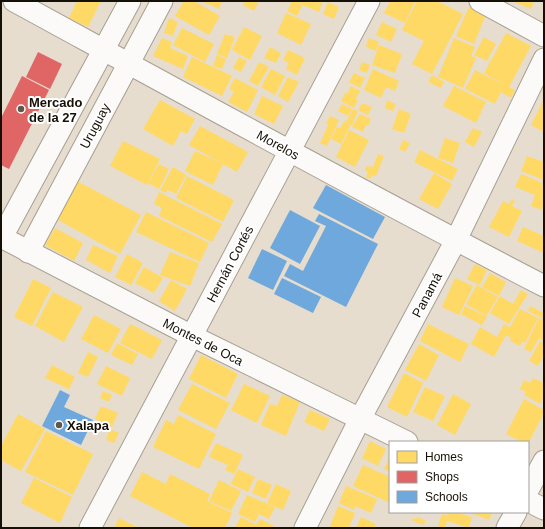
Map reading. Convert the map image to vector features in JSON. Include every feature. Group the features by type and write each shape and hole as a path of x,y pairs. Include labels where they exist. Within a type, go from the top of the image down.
{"street":[{"name":"Morelos","path":"14,1 290,151 544,286"},
{"path":"1,237 130,1"},
{"name":"Uruguay","path":"28,252 162,1"},
{"name":"Hernán Cortés","path":"90,528 369,1"},
{"path":"480,1 544,36"},
{"name":"Panamá","path":"305,528 360,419 456,240 544,59"},
{"name":"Montes de Oca","path":"1,237 192,336 405,441"},
{"path":"529,488 544,461"},
{"path":"529,502 544,509"},
{"path":"507,528 515,513"}],"building: Homes":[{"path":"77,1 101,1 88,27 69,18"},
{"path":"184,1 194,1 220,16 209,35 175,16"},
{"path":"201,1 222,1 219,9"},
{"path":"245,1 259,1 254,11 243,5"},
{"path":"292,1 323,1 319,12 295,2 302,6 297,16 287,11"},
{"path":"390,1 415,1 405,23 384,13"},
{"path":"417,1 437,1 463,14 432,74 412,64 424,41 402,30"},
{"path":"512,1 534,1 531,9"},
{"path":"328,2 339,7 334,19 323,14"},
{"path":"469,7 486,14 474,44 456,36"},
{"path":"286,13 311,24 301,45 277,33"},
{"path":"169,18 178,22 173,36 164,33"},
{"path":"382,22 397,29 391,42 376,35"},
{"path":"244,27 262,36 250,60 232,50"},
{"path":"182,28 214,44 205,62 173,45"},
{"path":"506,33 531,46 509,87 515,90 511,98 501,92 495,104 465,89 475,70 505,85 484,73"},
{"path":"225,34 235,37 227,58 217,54"},
{"path":"484,37 496,44 487,61 474,55"},
{"path":"162,38 172,42 170,48 188,56 183,69 153,56"},
{"path":"369,38 379,42 376,51 366,47"},
{"path":"454,38 475,47 471,56 476,58 463,88 438,77"},
{"path":"379,45 402,54 395,73 372,65"},
{"path":"270,47 281,53 276,63 264,58"},
{"path":"288,50 305,58 297,75 286,69 289,63 283,60"},
{"path":"217,55 226,59 222,69 213,66"},
{"path":"192,57 232,76 222,96 183,77"},
{"path":"239,57 247,61 241,72 233,68"},
{"path":"259,62 269,67 258,86 249,81"},
{"path":"362,62 370,65 367,73 359,70"},
{"path":"271,69 285,76 275,95 261,87"},
{"path":"373,69 399,81 395,91 386,87 381,98 364,90"},
{"path":"354,73 365,78 360,88 349,82"},
{"path":"432,75 444,82 441,88 428,82"},
{"path":"288,77 299,82 288,102 278,96"},
{"path":"235,78 258,90 247,112 228,102 234,92 229,89"},
{"path":"351,86 360,91 354,108 341,101"},
{"path":"454,86 486,102 476,123 443,106"},
{"path":"262,96 283,106 274,124 254,114"},
{"path":"544,99 544,132 531,125"},
{"path":"160,100 195,119 187,134 181,131 173,146 143,129"},
{"path":"387,100 396,104 393,111 385,108"},
{"path":"362,103 372,107 368,115 358,110"},
{"path":"342,104 352,109 348,116 338,111"},
{"path":"353,109 358,111 352,125 346,122"},
{"path":"399,109 411,114 404,133 392,129"},
{"path":"360,114 371,119 368,126 359,121 366,125 363,132 352,127"},
{"path":"330,116 339,120 327,146 320,143 328,125 326,124"},
{"path":"344,121 351,124 341,144 331,139 337,127 340,128"},
{"path":"200,126 248,152 237,172 189,145"},
{"path":"473,128 482,132 474,147 465,142"},
{"path":"349,130 369,140 355,167 336,157"},
{"path":"445,138 460,143 453,163 438,158"},
{"path":"403,140 410,143 405,152 399,149"},
{"path":"123,141 160,159 147,185 110,166"},
{"path":"420,150 458,169 452,181 414,162"},
{"path":"195,151 223,164 213,185 185,171"},
{"path":"378,154 384,156 376,176 372,175 370,179 366,177 368,172 365,170 367,166 373,167"},
{"path":"527,156 544,162 544,180 521,171"},
{"path":"159,164 169,169 159,189 148,183"},
{"path":"173,167 186,175 176,194 168,190 166,193 160,190"},
{"path":"434,173 452,184 438,209 419,199"},
{"path":"521,174 543,183 544,205 542,210 531,206 535,195 515,187"},
{"path":"187,176 234,200 223,222 176,198"},
{"path":"77,181 141,215 120,254 56,219"},
{"path":"159,192 222,224 212,242 159,216 162,208 154,204"},
{"path":"512,199 515,200 512,206 522,211 509,237 489,227 503,201 509,204"},
{"path":"146,212 209,243 200,262 136,232"},
{"path":"523,227 544,236 544,253 517,241"},
{"path":"55,228 83,243 74,261 45,245"},
{"path":"93,245 118,256 110,273 86,260"},
{"path":"170,252 199,263 190,286 160,275"},
{"path":"127,254 143,263 131,285 115,277"},
{"path":"475,264 487,270 480,285 467,279"},
{"path":"144,267 163,278 154,293 135,283"},
{"path":"490,273 506,282 499,296 482,287"},
{"path":"455,278 473,286 459,315 442,307"},
{"path":"33,279 51,288 32,326 14,317"},
{"path":"171,280 187,289 175,311 159,301"},
{"path":"477,285 498,297 486,316 466,304"},
{"path":"521,290 528,294 509,324 490,313 500,296 513,304"},
{"path":"53,292 83,307 64,342 35,326"},
{"path":"465,306 487,317 482,325 461,314"},
{"path":"530,306 544,313 544,319 528,311"},
{"path":"520,309 538,318 525,343 522,342 520,346 510,341 511,338 506,335 494,357 471,344 480,327 497,337 504,324 510,327"},
{"path":"94,315 121,329 108,353 81,339"},
{"path":"539,318 544,320 544,341 539,338 531,352 524,349"},
{"path":"130,324 162,340 152,359 120,343"},
{"path":"428,324 469,344 460,362 420,341"},
{"path":"540,341 544,343 544,355 538,366 529,361"},
{"path":"117,343 138,354 132,365 111,355"},
{"path":"419,344 439,355 426,381 405,370"},
{"path":"88,352 98,357 88,377 78,373"},
{"path":"201,355 238,374 226,398 189,379"},
{"path":"52,365 75,377 69,389 45,378"},
{"path":"106,366 130,378 122,396 97,384"},
{"path":"404,373 423,383 407,417 387,407"},
{"path":"533,378 544,383 544,396 540,404 524,395 526,392 520,389 524,380 530,383"},
{"path":"192,384 230,403 216,429 178,410"},
{"path":"244,384 270,396 257,423 231,410"},
{"path":"425,387 445,396 433,421 413,412"},
{"path":"103,391 112,395 109,402 100,398"},
{"path":"453,394 471,404 455,435 437,425"},
{"path":"282,395 300,402 286,436 261,425 270,404 277,406"},
{"path":"524,399 544,410 544,413 529,442 520,441 506,434"},
{"path":"101,406 118,413 112,427 95,419"},
{"path":"310,410 330,419 324,431 304,422"},
{"path":"18,414 45,429 21,471 1,460 1,446"},
{"path":"178,415 216,434 199,469 153,447 166,420 174,424"},
{"path":"110,429 119,433 114,443 106,440"},
{"path":"46,431 93,454 73,495 25,472"},
{"path":"370,441 386,449 378,466 362,458"},
{"path":"216,443 243,455 234,474 225,470 228,465 209,457"},
{"path":"389,458 389,472 384,469"},
{"path":"363,465 389,477 389,503 353,486"},
{"path":"238,469 255,477 248,492 231,484"},
{"path":"142,472 166,484 170,474 210,494 207,501 232,513 225,528 193,528 130,496"},
{"path":"34,478 72,497 60,523 21,503"},
{"path":"258,479 272,485 266,499 252,493"},
{"path":"219,480 241,491 231,511 209,501"},
{"path":"276,484 291,491 283,510 267,503"},
{"path":"346,486 377,499 371,513 355,506 354,510 339,503"},
{"path":"247,495 275,507 269,519 259,514 255,522 238,514"},
{"path":"338,506 355,513 349,528 334,528 330,526"},
{"path":"448,513 458,513 472,517 469,528 447,521 445,528 438,526 442,514 447,515"},
{"path":"471,513 492,513 489,520"},
{"path":"241,517 256,525 260,519 274,526 273,528 235,528"},
{"path":"361,517 376,524 374,528 356,528"},
{"path":"417,517 425,520 424,525 412,521 413,518 416,519"},
{"path":"119,518 139,528 114,528"}],"building: Shops":[{"path":"38,52 62,64 50,89 26,77"},
{"path":"22,76 49,90 9,169 1,165 1,118"}],"building: Schools":[{"path":"326,185 385,217 373,239 313,208"},
{"path":"290,210 320,226 300,264 270,248"},
{"path":"319,214 378,244 346,307 284,276 290,264 303,271 326,226 315,221"},
{"path":"262,249 287,261 273,290 248,278"},
{"path":"282,278 321,297 313,313 274,294"},
{"path":"60,390 70,395 64,407 93,420 81,445 42,426"}],"place":[{"name":"Mercado de la 27","path":"21,109"},
{"name":"Xalapa","path":"59,425"}]}
